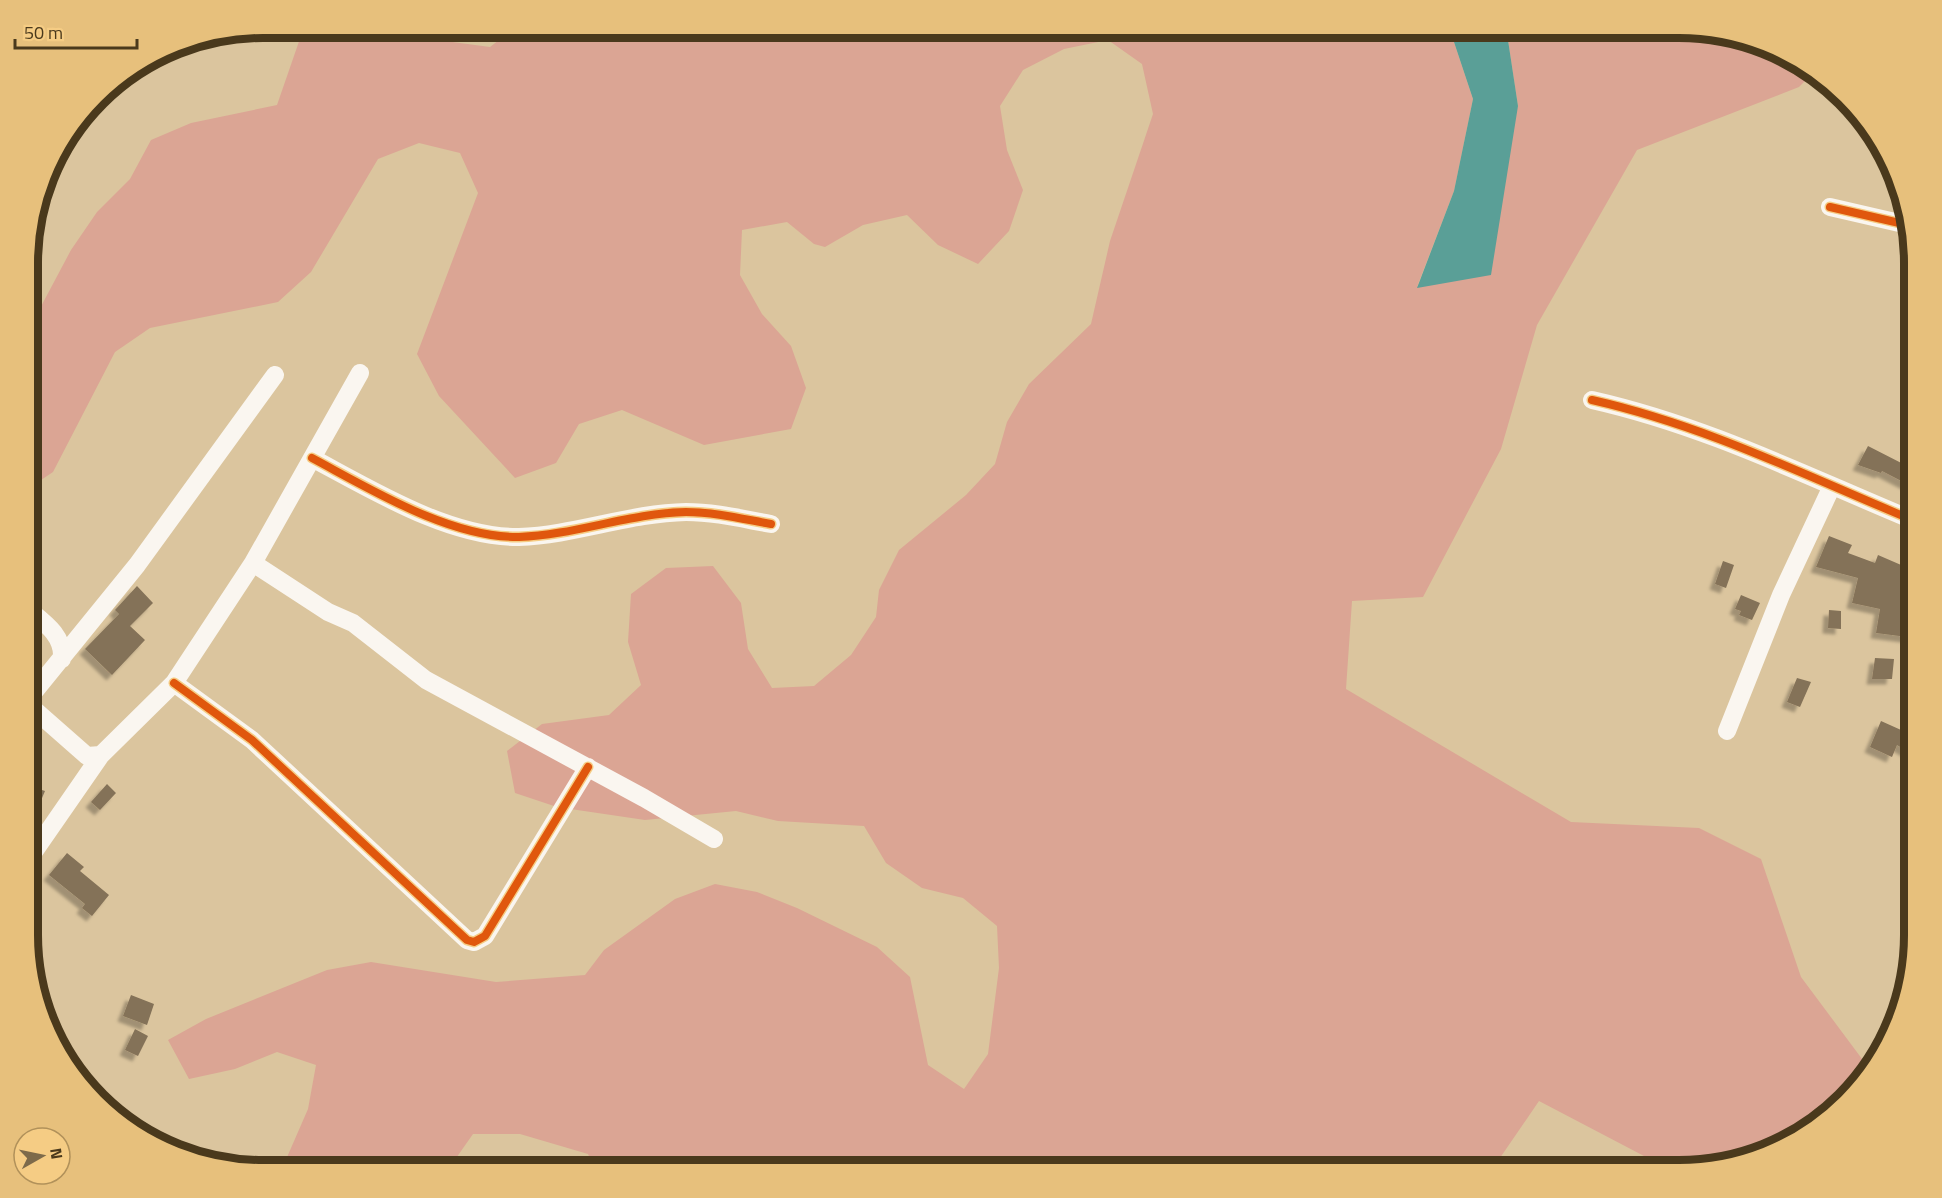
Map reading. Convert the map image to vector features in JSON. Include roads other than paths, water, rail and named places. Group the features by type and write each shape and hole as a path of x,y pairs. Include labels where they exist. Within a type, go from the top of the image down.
{"street":[{"path":"1830,207 1901,223"},
{"path":"38,846 101,755 174,683 253,563 360,374"},
{"path":"38,687 137,565 275,375"},
{"path":"1592,400 1639,411 1737,443 1904,517"},
{"path":"312,458 382,495 473,531 519,537 684,512 712,513 771,524"},
{"path":"1727,731 1781,595 1832,486"},
{"path":"253,563 328,612 353,623 426,680 588,767 714,839"},
{"path":"38,618 57,635 63,648 62,658"},
{"path":"174,683 252,740 467,940 474,942 485,936 588,767"},
{"path":"38,713 87,756 101,755"}],"water":[{"path":"1453,38 1508,38 1518,106 1491,275 1417,288 1454,191 1473,99"}]}
